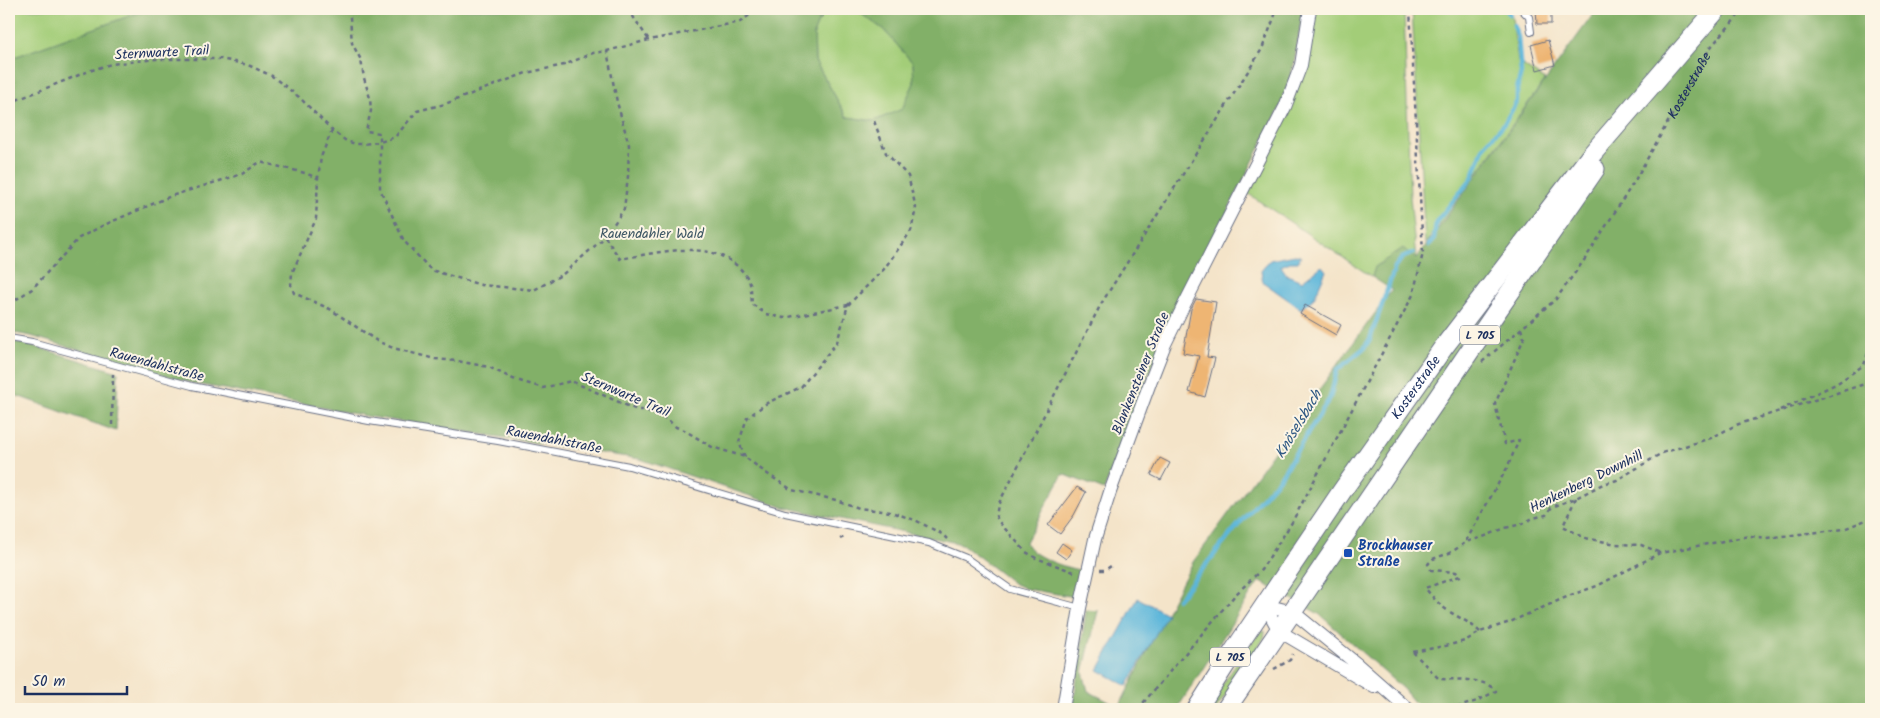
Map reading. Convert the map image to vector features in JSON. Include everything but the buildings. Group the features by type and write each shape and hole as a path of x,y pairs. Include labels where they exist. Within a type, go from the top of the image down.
{"main road":[{"name":"Kosterstraße","path":"1197,709 1342,491 1443,348 1592,154 1717,9"},
{"name":"Kosterstraße","path":"1226,709 1476,341 1656,82"}],"street":[{"name":"Blankensteiner Straße","path":"1063,709 1087,575 1095,539 1110,492 1165,344 1286,107 1301,64 1310,9"},
{"path":"1265,605 1293,612 1358,665 1404,706"},
{"path":"1265,605 1279,631 1404,706"}],"lane":[{"path":"1521,9 1529,17 1531,32"},
{"name":"Rauendahlstraße","path":"9,338 32,342 192,386 369,421 498,441 629,466 785,513 929,543 966,558 1010,589 1080,608"}],"path":[{"path":"348,9 352,43 361,60 372,111 366,131 380,133 380,189 404,241 431,270 481,286 534,290 563,274 605,237 624,209 629,144 617,102 607,51"},
{"path":"628,9 649,40"},
{"path":"332,130 346,141 356,144 380,142 395,137 417,111 445,104 526,73 564,66 593,53 740,22 758,9"},
{"path":"819,9 822,18"},
{"path":"1087,575 1060,568 1026,552 1003,528 996,516 998,505 1101,304 1262,49 1276,9"},
{"path":"1138,709 1235,595 1261,570 1291,524 1413,295 1423,253 1410,9"},
{"name":"Kosterstraße","path":"1481,363 1556,298 1585,259 1644,167 1710,48 1744,9"},
{"name":"Sternwarte Trail","path":"9,103 111,64 156,59 221,59 248,65 272,76 299,97 332,130 321,157 316,219 292,273 291,286 294,293 330,309 377,342 393,348 426,357 490,367 513,379 543,388 571,382 637,410 646,410 668,420 676,427 712,447 745,457 792,490 836,500 859,508 891,512 915,520 942,534 949,542 949,551"},
{"path":"745,457 739,442 746,418 767,403 801,387 837,342 848,305 884,269 911,231 916,208 908,176 886,153 874,120"},
{"path":"9,304 32,289 79,238 171,196 242,174 260,162 318,178"},
{"path":"605,237 620,259 679,249 712,253 731,261 749,278 752,304 766,314 784,318 848,305"},
{"path":"1466,542 1507,468 1519,440 1505,444 1495,404 1524,338 1521,329"},
{"path":"1777,413 1836,384 1864,365 1871,344"},
{"path":"112,425 114,366"},
{"name":"Henkenberg Downhill","path":"1480,632 1466,620 1448,611 1425,588 1460,576 1456,572 1431,570 1428,564 1433,559 1452,552 1466,542 1546,515 1552,507 1576,498 1593,488 1617,480 1662,453 1711,438 1736,425 1777,413 1850,387 1871,382"},
{"path":"1576,498 1563,526 1585,538 1616,544 1641,546 1660,553"},
{"path":"1453,709 1477,701 1496,691 1492,686 1481,683 1439,679 1413,652 1465,640 1480,632 1510,622 1571,595 1597,586 1660,553 1750,536 1766,538 1844,530 1871,518"},
{"path":"1272,671 1285,661 1290,660 1299,643"}],"green space":[{"path":"9,9 149,9 9,59"},
{"name":"Rauendahler Wald","path":"149,9 849,9 821,15 814,32 815,61 847,117 874,121 902,109 914,83 913,63 883,29 854,9 1303,9 1294,64 1281,106 1162,341 1104,490 1063,474 1026,542 1034,552 1041,556 1066,567 1080,570 1076,597 1026,589 1013,583 962,544 783,507 640,459 372,417 192,383 31,336 9,332 9,59"},
{"path":"854,9 883,29 913,63 914,83 902,110 874,121 847,117 815,61 814,32 821,15"},
{"path":"1317,9 1404,9 1410,197 1416,259 1376,267 1372,277 1247,193 1307,64"},
{"path":"1412,9 1505,9 1512,17 1518,62 1545,80 1425,244"},
{"path":"1597,9 1871,9 1871,709 1420,709 1403,689 1319,614 1259,581 1177,709 1073,709 1086,610 1098,611 1083,672 1088,691 1119,707 1193,562 1392,290 1372,277 1375,267 1403,248 1416,259"},
{"path":"9,341 30,345 118,372 116,431 9,393"},
{"path":"1261,631 1265,632 1264,638 1216,709 1206,709 1245,651"}],"water":[{"path":"1295,255 1301,256 1298,262 1290,262 1281,266 1287,275 1302,281 1322,266 1326,271 1314,298 1301,309 1263,282 1261,271 1270,260"},
{"path":"1138,598 1167,614 1127,686 1098,670"}],"waterway":[{"name":"Knöselsbach","path":"1506,9 1510,15"},
{"name":"Knöselsbach","path":"1429,245 1434,239 1436,222 1472,178 1484,146 1504,124 1517,101 1517,89 1521,73 1518,37 1514,25"},
{"name":"Knöselsbach","path":"1178,599 1281,476 1330,398 1337,370 1364,348 1370,339 1395,267 1402,258 1413,253"}],"place":[{"name":"Brockhauser Straße","path":"1348,553"}]}
